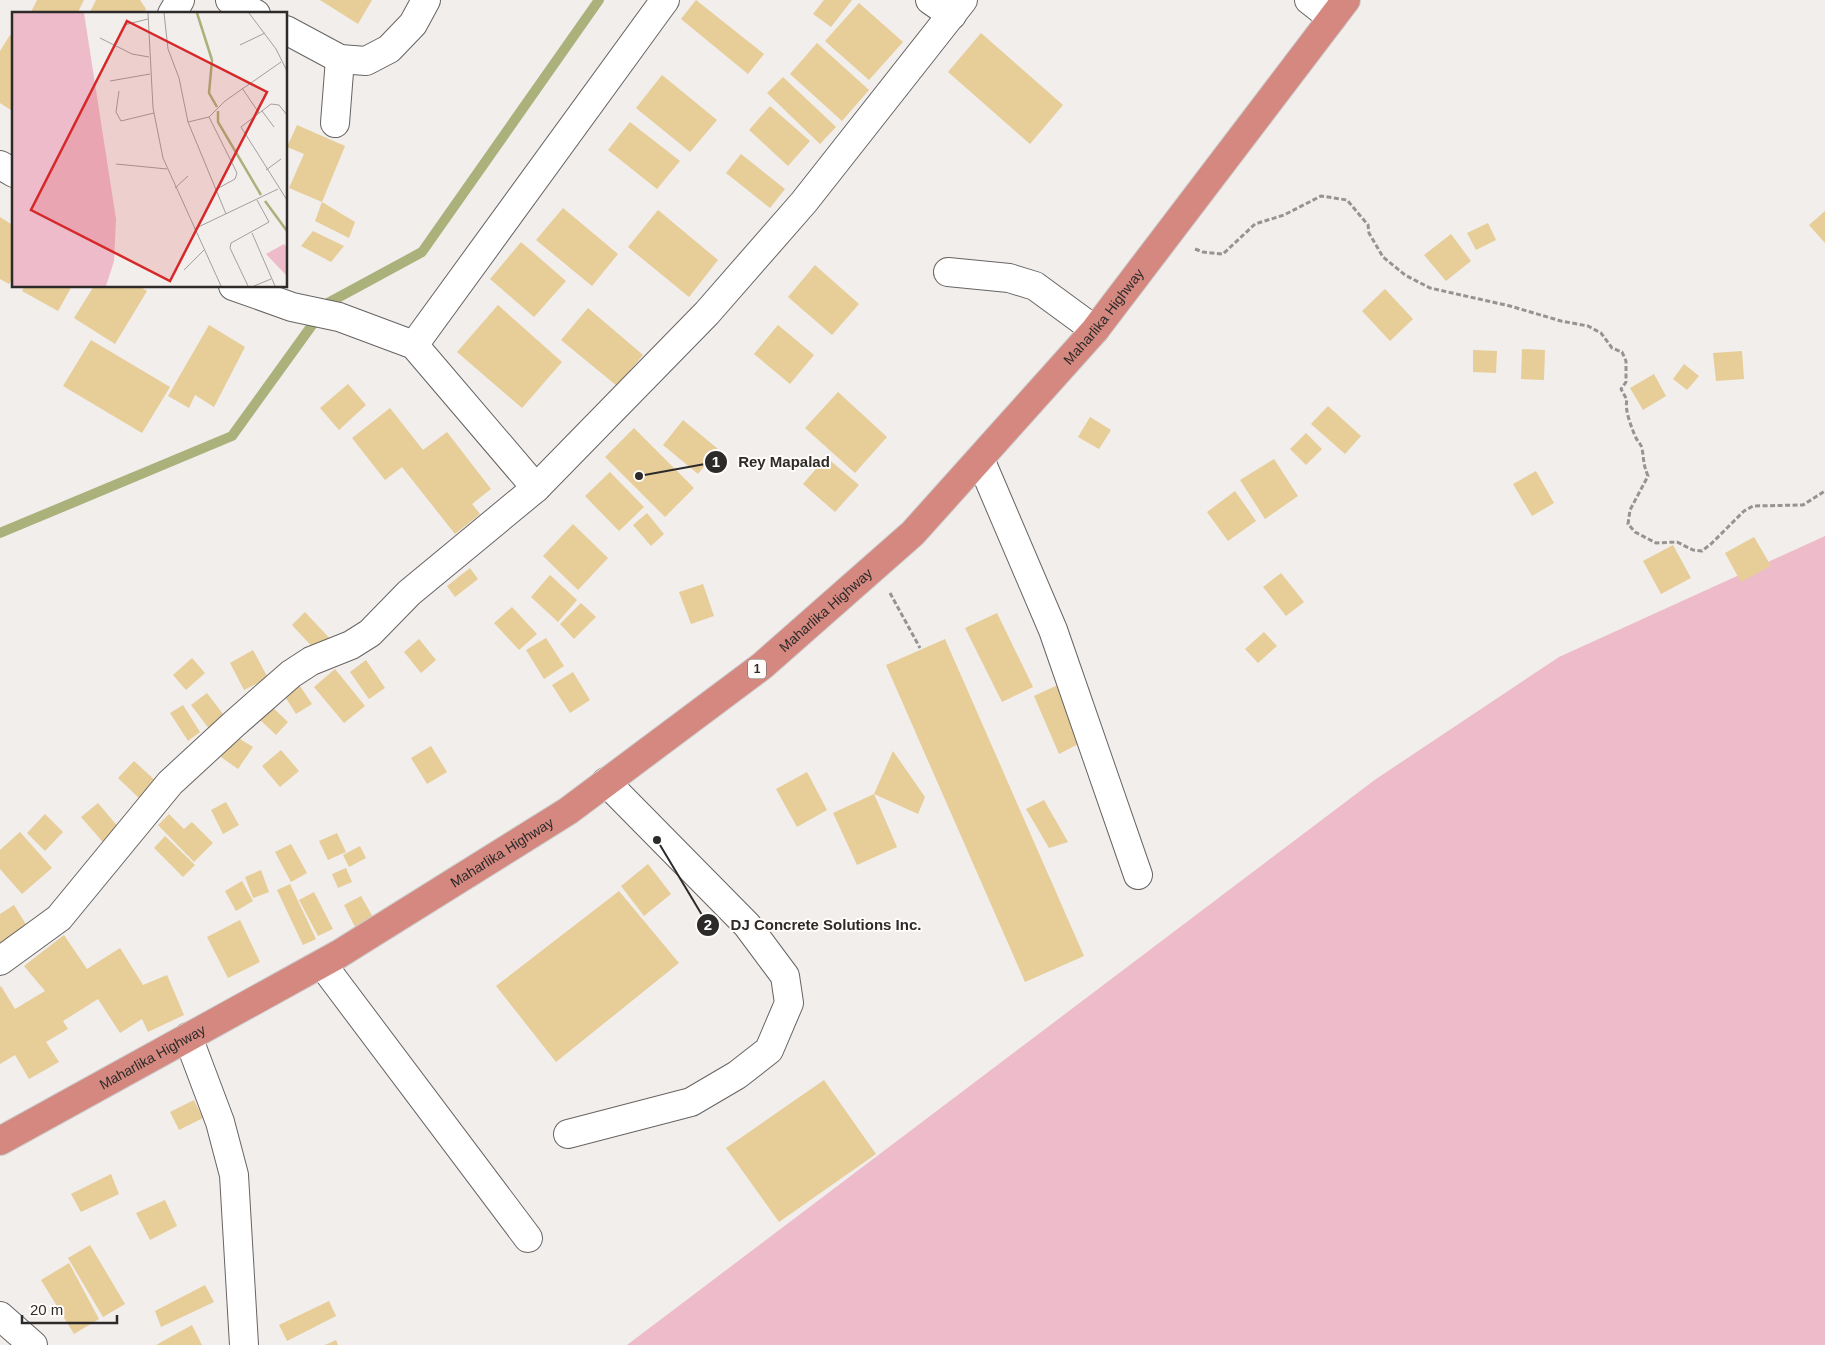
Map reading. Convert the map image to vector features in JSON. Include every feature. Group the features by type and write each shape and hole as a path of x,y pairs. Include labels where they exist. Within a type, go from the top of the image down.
{"highway":[{"name":"Maharlika Highway","path":"0,1141 322,964 568,811 762,666 913,533 1095,330 1339,9"}],"street":[{"path":"173,12 180,0"},
{"path":"230,0 252,12"},
{"path":"288,31 340,59 366,61 389,49 413,24 426,0"},
{"path":"414,345 665,0"},
{"path":"1309,0 1339,9"},
{"path":"0,961 59,918 170,784 234,724 291,674 311,662 351,645 370,633 409,593 536,488 714,306 804,202 948,5"},
{"path":"335,122 340,59"},
{"path":"0,165 12,172"},
{"path":"948,272 1010,278 1035,286 1095,330"},
{"path":"239,288 292,307 339,317 414,345 536,488"},
{"path":"980,459 1053,630 1138,876"},
{"path":"568,1134 691,1102 730,1079 769,1050 789,1003 785,976 747,925 606,782"},
{"path":"322,964 528,1238"},
{"path":"188,1037 220,1122 234,1175 244,1345"},
{"path":"0,1316 33,1345"}],"path":[{"path":"1165,237 1203,252 1223,254 1255,224 1284,214 1321,196 1338,198 1347,200 1368,225 1370,233 1383,256 1404,274 1430,288 1588,326 1601,333 1612,348 1622,352 1626,361 1626,382 1621,389 1627,400 1625,405 1635,436 1642,446 1642,462 1648,476 1630,510 1628,524 1635,532 1656,543 1677,542 1693,550 1702,551 1744,511 1753,506 1803,505 1825,492"},
{"path":"875,566 920,648"}],"shaded area":[{"path":"1825,536 1825,1345 627,1345 1376,779 1559,657"}],"building":[{"path":"37,0 84,0 78,12 31,12"},
{"path":"96,0 140,0 146,9 144,12 90,12"},
{"path":"320,0 372,0 358,24"},
{"path":"696,0 764,54 748,74 681,19"},
{"path":"824,0 852,0 831,27 813,14"},
{"path":"859,3 903,42 869,80 825,41"},
{"path":"981,33 1063,105 1030,144 948,72"},
{"path":"10,35 12,36 12,111 0,103 0,51"},
{"path":"817,43 869,90 842,121 790,74"},
{"path":"662,75 717,120 690,152 636,108"},
{"path":"783,77 836,127 820,144 767,93"},
{"path":"770,106 810,141 788,166 749,130"},
{"path":"630,122 680,161 657,189 608,150"},
{"path":"297,125 345,146 322,202 289,188 304,154 288,147"},
{"path":"741,154 785,189 770,208 726,173"},
{"path":"322,202 355,222 349,238 315,221"},
{"path":"563,208 618,254 592,286 536,240"},
{"path":"658,210 718,260 689,297 628,247"},
{"path":"1825,211 1825,243 1809,225"},
{"path":"0,217 12,225 12,279 9,284 0,279"},
{"path":"1488,223 1496,240 1476,250 1467,233"},
{"path":"313,231 344,246 331,262 301,246"},
{"path":"1451,234 1471,261 1446,281 1424,255"},
{"path":"521,242 566,281 534,317 490,279"},
{"path":"815,265 859,304 832,335 788,297"},
{"path":"24,288 71,288 58,311 22,291"},
{"path":"93,288 142,288 147,291 115,344 74,318"},
{"path":"1385,289 1413,319 1390,341 1362,311"},
{"path":"498,305 562,362 522,408 457,352"},
{"path":"588,308 643,355 617,386 561,340"},
{"path":"209,325 245,347 214,407 195,395 189,408 168,396"},
{"path":"778,325 814,355 790,384 754,354"},
{"path":"91,340 170,387 142,433 63,386"},
{"path":"1522,349 1545,350 1544,380 1521,379"},
{"path":"1473,350 1497,351 1496,373 1473,372"},
{"path":"1742,351 1744,379 1716,381 1713,353"},
{"path":"1684,364 1699,376 1687,390 1673,379"},
{"path":"1654,374 1666,396 1643,410 1630,388"},
{"path":"348,384 366,405 339,430 320,408"},
{"path":"838,392 887,437 855,473 805,428"},
{"path":"1328,406 1361,436 1345,454 1311,424"},
{"path":"390,408 423,450 447,432 491,489 472,504 480,514 455,534 402,467 385,480 352,438"},
{"path":"1090,417 1111,430 1099,449 1078,437"},
{"path":"683,420 718,449 698,474 663,445"},
{"path":"634,428 694,488 665,517 605,457"},
{"path":"1306,433 1322,449 1306,465 1290,449"},
{"path":"826,457 859,485 835,512 803,484"},
{"path":"1274,459 1298,496 1265,519 1240,480"},
{"path":"1536,471 1554,503 1532,516 1513,484"},
{"path":"610,472 644,507 619,531 585,496"},
{"path":"1235,491 1256,521 1228,541 1207,512"},
{"path":"647,513 664,534 651,546 633,525"},
{"path":"573,524 608,558 578,590 543,556"},
{"path":"1754,537 1771,566 1741,582 1725,553"},
{"path":"1673,545 1691,578 1661,594 1643,561"},
{"path":"470,568 478,579 455,597 447,586"},
{"path":"1281,573 1304,602 1286,616 1263,587"},
{"path":"550,575 577,600 558,622 531,597"},
{"path":"703,584 714,616 691,624 679,592"},
{"path":"581,603 596,617 574,639 560,624"},
{"path":"512,607 537,634 519,650 494,623"},
{"path":"305,612 332,641 318,653 292,625"},
{"path":"997,613 1033,687 1002,702 965,628"},
{"path":"1264,632 1277,646 1258,663 1245,649"},
{"path":"546,638 564,666 544,679 526,650"},
{"path":"419,639 436,660 421,673 404,652"},
{"path":"945,639 1084,956 1025,982 886,665"},
{"path":"253,650 268,678 244,690 230,663"},
{"path":"192,658 205,673 186,690 173,675"},
{"path":"366,660 385,688 369,699 350,672"},
{"path":"335,669 365,706 344,723 314,687"},
{"path":"573,672 590,700 570,713 552,685"},
{"path":"1064,682 1086,740 1059,754 1034,696"},
{"path":"298,683 312,704 296,714 282,692"},
{"path":"207,693 226,718 210,730 191,705"},
{"path":"269,704 288,722 276,735 257,717"},
{"path":"183,705 200,732 188,741 170,713"},
{"path":"235,736 253,747 238,769 221,757"},
{"path":"431,746 447,772 427,784 411,758"},
{"path":"281,750 299,771 280,787 262,766"},
{"path":"893,751 925,797 918,814 874,794"},
{"path":"134,761 158,783 142,801 118,778"},
{"path":"807,772 827,810 797,827 776,789"},
{"path":"874,794 897,847 857,865 833,813"},
{"path":"1044,800 1068,842 1049,848 1026,809"},
{"path":"226,802 239,825 223,834 211,810"},
{"path":"98,803 124,834 108,848 81,817"},
{"path":"45,814 63,832 45,851 27,833"},
{"path":"169,814 184,829 192,822 213,843 194,862 158,825"},
{"path":"20,832 52,868 22,894 0,869 0,850"},
{"path":"337,833 346,852 328,860 319,841"},
{"path":"165,836 195,865 183,877 154,848"},
{"path":"291,844 307,873 291,882 275,852"},
{"path":"360,846 366,858 349,867 343,855"},
{"path":"648,864 671,894 644,916 621,886"},
{"path":"346,868 352,882 338,888 332,874"},
{"path":"261,870 269,892 253,898 245,877"},
{"path":"242,881 253,901 236,911 225,891"},
{"path":"290,884 316,939 303,945 277,890"},
{"path":"619,891 679,963 556,1062 496,986"},
{"path":"314,892 333,929 318,936 299,900"},
{"path":"361,896 374,919 356,929 344,905"},
{"path":"14,905 30,931 0,949 0,914"},
{"path":"240,920 260,962 228,978 207,937"},
{"path":"64,935 87,969 120,948 143,985 167,975 184,1015 148,1032 142,1019 120,1033 98,999 63,1021 68,1029 46,1042 59,1062 29,1079 15,1055 0,1064 0,987 15,1009 45,991 24,966"},
{"path":"824,1080 876,1154 779,1222 726,1148"},
{"path":"194,1100 203,1118 179,1130 170,1112"},
{"path":"111,1174 119,1194 81,1212 71,1194"},
{"path":"165,1200 177,1226 150,1240 136,1213"},
{"path":"90,1245 125,1304 103,1317 68,1258"},
{"path":"69,1263 99,1319 74,1334 41,1280"},
{"path":"205,1285 214,1302 161,1327 155,1311"},
{"path":"329,1301 336,1316 287,1341 279,1325"},
{"path":"192,1325 202,1345 156,1345"},
{"path":"336,1340 338,1345 325,1345"}],"waterway":[{"path":"0,533 232,436 328,303 422,252 599,0"}],"place":[{"name":"Rey Mapalad","path":"639,476"},
{"name":"DJ Concrete Solutions Inc.","path":"657,840"}]}
